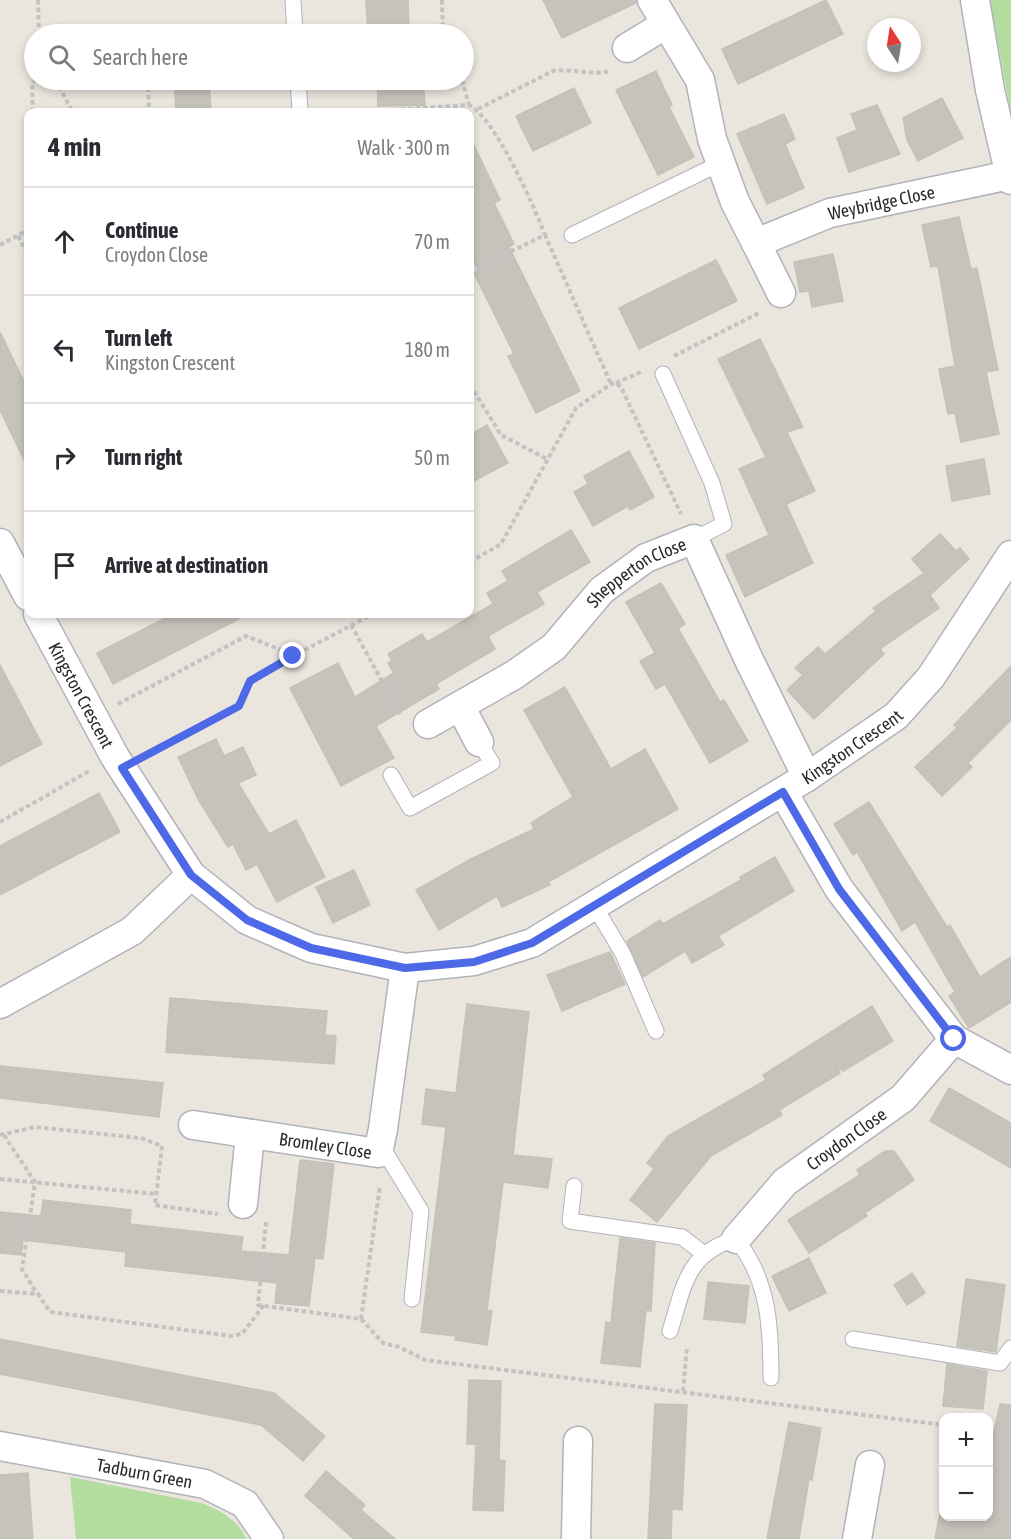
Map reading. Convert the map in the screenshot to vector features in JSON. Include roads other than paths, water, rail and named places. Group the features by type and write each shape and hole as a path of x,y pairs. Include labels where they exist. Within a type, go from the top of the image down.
{"street":[{"path":"975,0 990,90 1010,177"},
{"path":"627,48 659,12 700,80 712,139 720,163 735,202 781,293"},
{"name":"Weybridge Close","path":"756,243 830,213 1010,177"},
{"name":"Shepperton Close","path":"428,724 554,647 602,590 646,558 694,539 749,660 807,777"},
{"path":"0,543 21,565"},
{"name":"Kingston Crescent","path":"40,618 118,762 191,875 247,920 311,948 405,968 474,962 532,943 807,777 896,716 932,677 1011,555"},
{"path":"460,706 479,742"},
{"path":"783,792 839,889 954,1039 1011,1070"},
{"path":"0,1004 132,931 191,875"},
{"name":"Bromley Close","path":"193,1125 250,1134 379,1148 405,968"},
{"name":"Croydon Close","path":"736,1239 785,1182 903,1098 954,1039"},
{"path":"243,1204 250,1134"},
{"path":"576,1539 578,1441"},
{"name":"Tadburn Green","path":"0,1446 205,1484 245,1504 269,1539"},
{"path":"857,1539 870,1465"}],"lane":[{"path":"293,0 295,24"},
{"path":"299,90 300,108"},
{"path":"572,235 720,163"},
{"path":"665,367 712,483 724,524 694,539"},
{"path":"391,775 410,808 492,763 479,742"},
{"path":"595,907 623,954 656,1032"},
{"path":"379,1148 421,1211 412,1299"},
{"path":"574,1186 570,1221 682,1237 704,1254"},
{"path":"670,1331 688,1276 698,1258 722,1243 736,1239 756,1271 766,1299 771,1378"},
{"path":"853,1339 1000,1363 1011,1348"}]}
